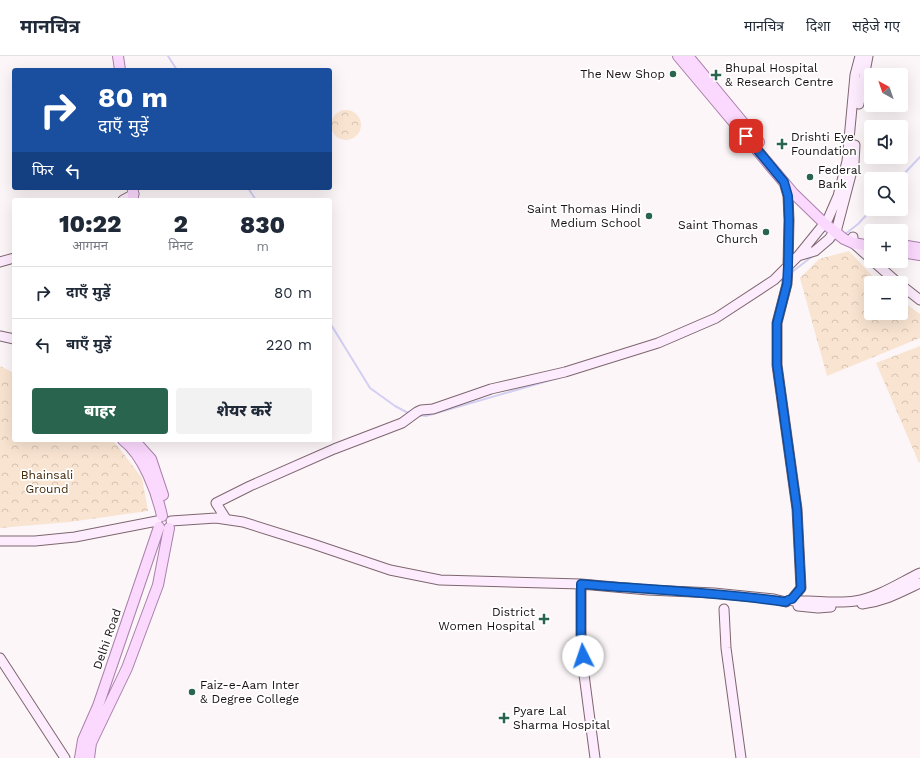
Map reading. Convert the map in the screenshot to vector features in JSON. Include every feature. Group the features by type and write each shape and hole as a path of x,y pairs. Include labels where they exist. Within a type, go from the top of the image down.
{"main road":[{"path":"118,56 120,68"},
{"path":"125,56 126,68"},
{"path":"678,56 784,182 826,221 844,235 864,243"},
{"path":"688,56 826,221"},
{"path":"844,235 864,239"},
{"path":"908,246 920,248"},
{"path":"908,253 920,255"},
{"path":"126,442 142,460 160,503 164,522"},
{"path":"89,758 91,743 127,668 158,585 164,522 167,508 151,459 136,442"},
{"name":"Delhi Road","path":"80,758 83,740 98,706 164,522"}],"street":[{"path":"226,519 216,503 250,486 334,449 402,423 416,412 433,409 491,389 565,372 658,342 716,318 774,280 798,256 826,221 838,196 847,161 855,75 860,56"},
{"path":"844,235 854,163 859,101 868,56"},
{"path":"784,182 788,196 788,266 787,284 777,323 777,365 797,509 801,588 791,602"},
{"path":"798,256 815,251 829,239 844,235"},
{"path":"844,235 864,253"},
{"path":"0,262 12,259"},
{"path":"881,268 890,276"},
{"path":"908,291 920,300"},
{"path":"0,336 12,339"},
{"path":"0,541 34,541 75,537 164,522 216,518 243,522 390,570 433,579 478,582 581,584 648,590 714,593 774,599 818,608 877,602 920,583"},
{"path":"791,602 855,601 876,595 920,573"},
{"path":"581,584 581,634 583,667 595,758"},
{"path":"724,609 726,648 742,758"},
{"path":"0,658 65,758"}],"green space":[{"path":"340,111 352,111 360,119 360,131 352,139 340,139 332,131 332,119"},
{"path":"849,251 872,276 864,276 864,320 908,320 908,305 920,314 920,338 827,376 800,278 819,259"},
{"path":"920,346 920,462 919,463 876,363"},
{"name":"Bhainsali Ground","path":"0,366 12,372 12,442 114,442 142,478 148,511 69,522 0,528"}],"waterway":[{"path":"168,56 176,68"},
{"path":"906,172 920,157"},
{"path":"249,190 255,198"},
{"path":"844,235 865,216"},
{"path":"827,246 838,238"},
{"path":"792,272 814,255"},
{"path":"332,326 370,388 395,406 410,414"},
{"path":"418,415 426,416 558,378"}],"place":[{"name":"The New Shop","path":"673,74"},
{"name":"Bhupal Hospital & Research Centre","path":"716,75"},
{"name":"Drishti Eye Foundation","path":"782,144"},
{"name":"Federal Bank","path":"810,177"},
{"name":"Saint Thomas Hindi Medium School","path":"649,216"},
{"name":"Saint Thomas Church","path":"766,232"},
{"name":"District Women Hospital","path":"544,619"},
{"name":"Faiz-e-Aam Inter & Degree College","path":"192,692"},
{"name":"Pyare Lal Sharma Hospital","path":"504,718"}],"route":[{"path":"583,656 581,634 581,584 648,590 714,593 774,599 786,602 789,599 792,599 801,588 797,509 777,365 777,323 787,284 789,220 788,196 784,182 746,136"}]}
